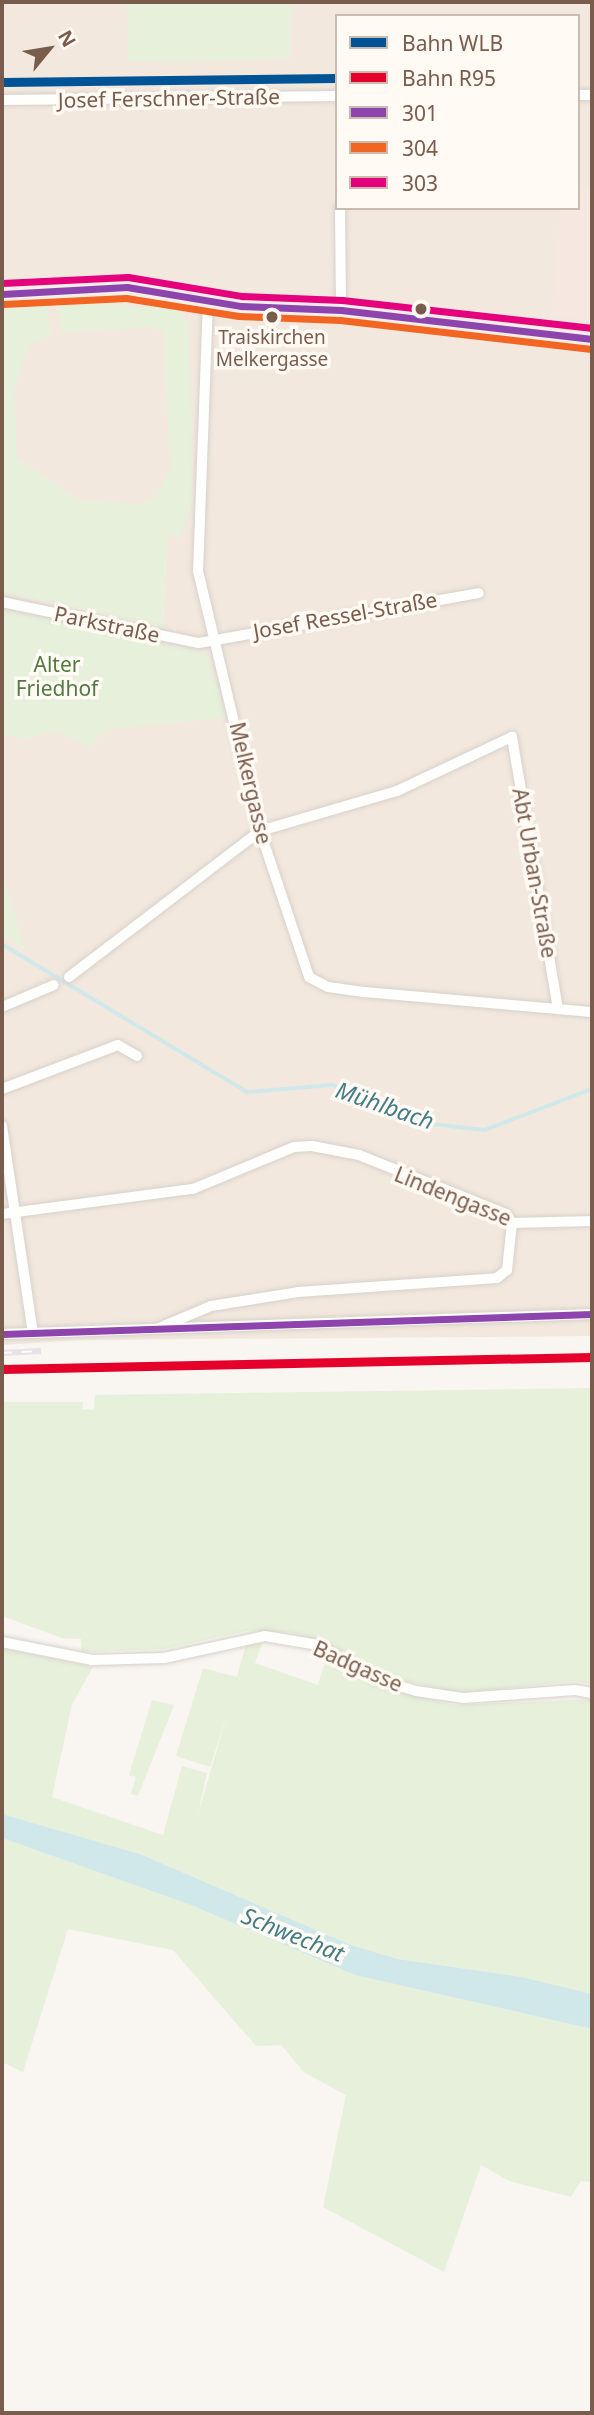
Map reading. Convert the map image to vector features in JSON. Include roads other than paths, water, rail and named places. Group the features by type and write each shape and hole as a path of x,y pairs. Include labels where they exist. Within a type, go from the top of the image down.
{"main road":[{"path":"2,294 127,287 208,300 341,310 592,338"}],"street":[{"name":"Josef Ferschner-Straße","path":"2,100 335,96"},
{"path":"341,210 341,310"},
{"name":"Melkergasse","path":"208,300 198,570 211,639 237,723 260,831 304,968 316,982 364,992 592,1012"},
{"name":"Josef Ressel-Straße","path":"211,639 479,593"},
{"name":"Parkstraße","path":"2,602 199,643 211,639"},
{"name":"Abt Urban-Straße","path":"260,831 397,791 512,737 558,1009"},
{"path":"69,977 260,831"},
{"path":"2,1007 54,985"},
{"path":"2,1089 118,1045 137,1056"},
{"path":"2,1126 18,1212 33,1332"},
{"name":"Lindengasse","path":"2,1214 192,1189 294,1147 344,1149 506,1214 512,1223 592,1221"},
{"path":"157,1328 211,1306 298,1292 497,1279 507,1270 512,1223"},
{"path":"2,1334 592,1314"},
{"name":"Badgasse","path":"2,1642 92,1660 164,1658 265,1636 318,1645 377,1679 415,1691 464,1699 575,1690 592,1693"}],"water":[{"name":"Schwechat","path":"2,1814 140,1854 351,1945 398,1959 522,1977 592,1994 592,2029 355,1975 191,1905 2,1838"}],"waterway":[{"name":"Mühlbach","path":"2,944 247,1092 332,1085 432,1124 485,1130 592,1089"}],"railway":[{"path":"2,1353 41,1351"}],"rail line":[{"name":"WLB","path":"2,82 335,78"},
{"name":"R95","path":"2,1369 592,1357"}],"place":[{"name":"Traiskirchen Melkergasse","path":"272,317"}],"park label":[{"name":"Alter Friedhof","path":"57,676"}]}
